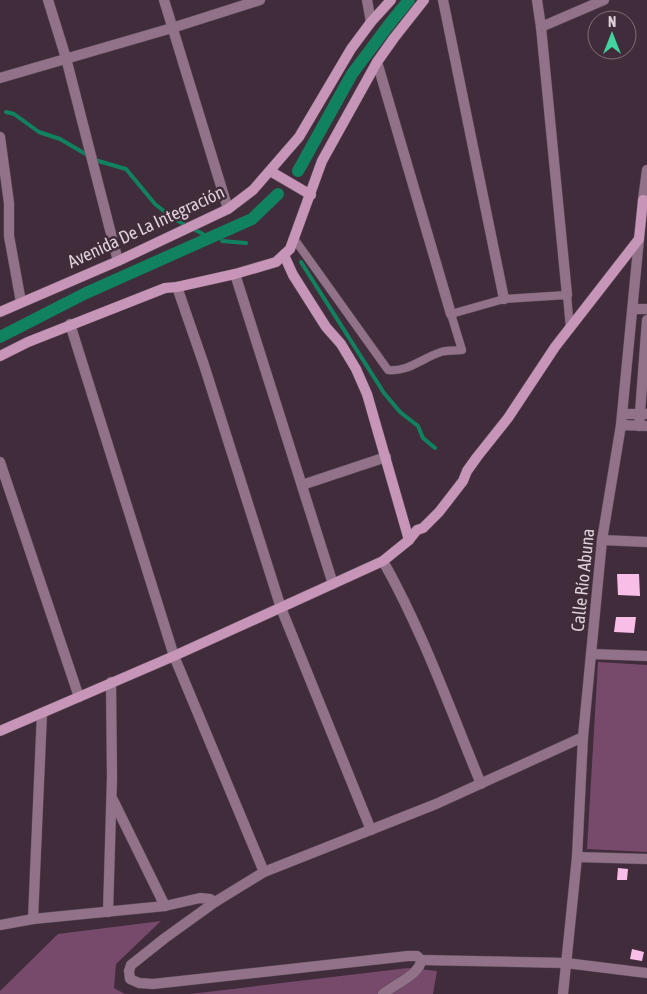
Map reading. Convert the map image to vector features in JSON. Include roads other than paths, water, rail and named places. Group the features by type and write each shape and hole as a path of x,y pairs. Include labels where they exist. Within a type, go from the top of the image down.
{"street":[{"path":"48,0 66,58 118,261"},
{"path":"164,0 228,209"},
{"path":"0,78 172,28 260,0"},
{"path":"367,0 371,22"},
{"name":"Avenida De La Integración","path":"0,312 118,261 228,209 253,190 299,137 352,49 371,22 391,0"},
{"path":"0,356 70,324 164,288 177,288 276,262 290,249 295,240 322,161 376,62 424,0"},
{"path":"443,0 504,299"},
{"path":"537,0 567,296"},
{"path":"541,27 604,0"},
{"path":"376,62 451,314"},
{"path":"0,137 9,203 9,236 21,302"},
{"name":"Calle Río Abuna","path":"563,994 577,857 584,737 602,540 622,414 647,170"},
{"path":"270,171 311,195"},
{"path":"0,731 174,656 383,561 409,540 417,530 423,528 439,512 463,481 467,471 477,457 508,418 555,347 639,239"},
{"path":"284,255 293,275 326,327 341,344 368,394 409,540"},
{"path":"235,274 333,584"},
{"path":"177,288 204,365 281,608 371,830"},
{"path":"633,309 647,310"},
{"path":"620,425 643,426 647,320"},
{"path":"70,324 174,656 264,872"},
{"path":"622,414 643,414"},
{"path":"302,484 386,457"},
{"path":"0,462 79,697"},
{"path":"602,540 647,542"},
{"path":"383,561 421,637 481,784"},
{"path":"592,654 647,656"},
{"path":"108,912 111,682"},
{"path":"33,919 42,713"},
{"path":"584,737 481,784 264,872 215,902 164,938 131,965 130,979 139,983 153,984 408,956 417,956 421,960 566,963 647,973"},
{"path":"111,797 165,906"},
{"path":"577,857 647,859"},
{"path":"0,925 33,919 165,906 200,898 210,899 215,902"},
{"path":"382,994 390,987 417,972 421,966 421,960"}],"lane":[{"path":"295,240 388,370 397,371 443,352 462,350 451,314 504,299 567,296 570,329"}],"waterway":[{"path":"298,171 352,74 409,0"},
{"path":"6,112 14,114 39,132 60,139 89,156"},
{"path":"95,160 126,169 155,204 174,219 203,234"},
{"path":"0,337 86,293 252,219 278,194"},
{"path":"222,241 246,243"},
{"path":"301,262 384,393 400,412 418,426 423,438 435,448"}]}
